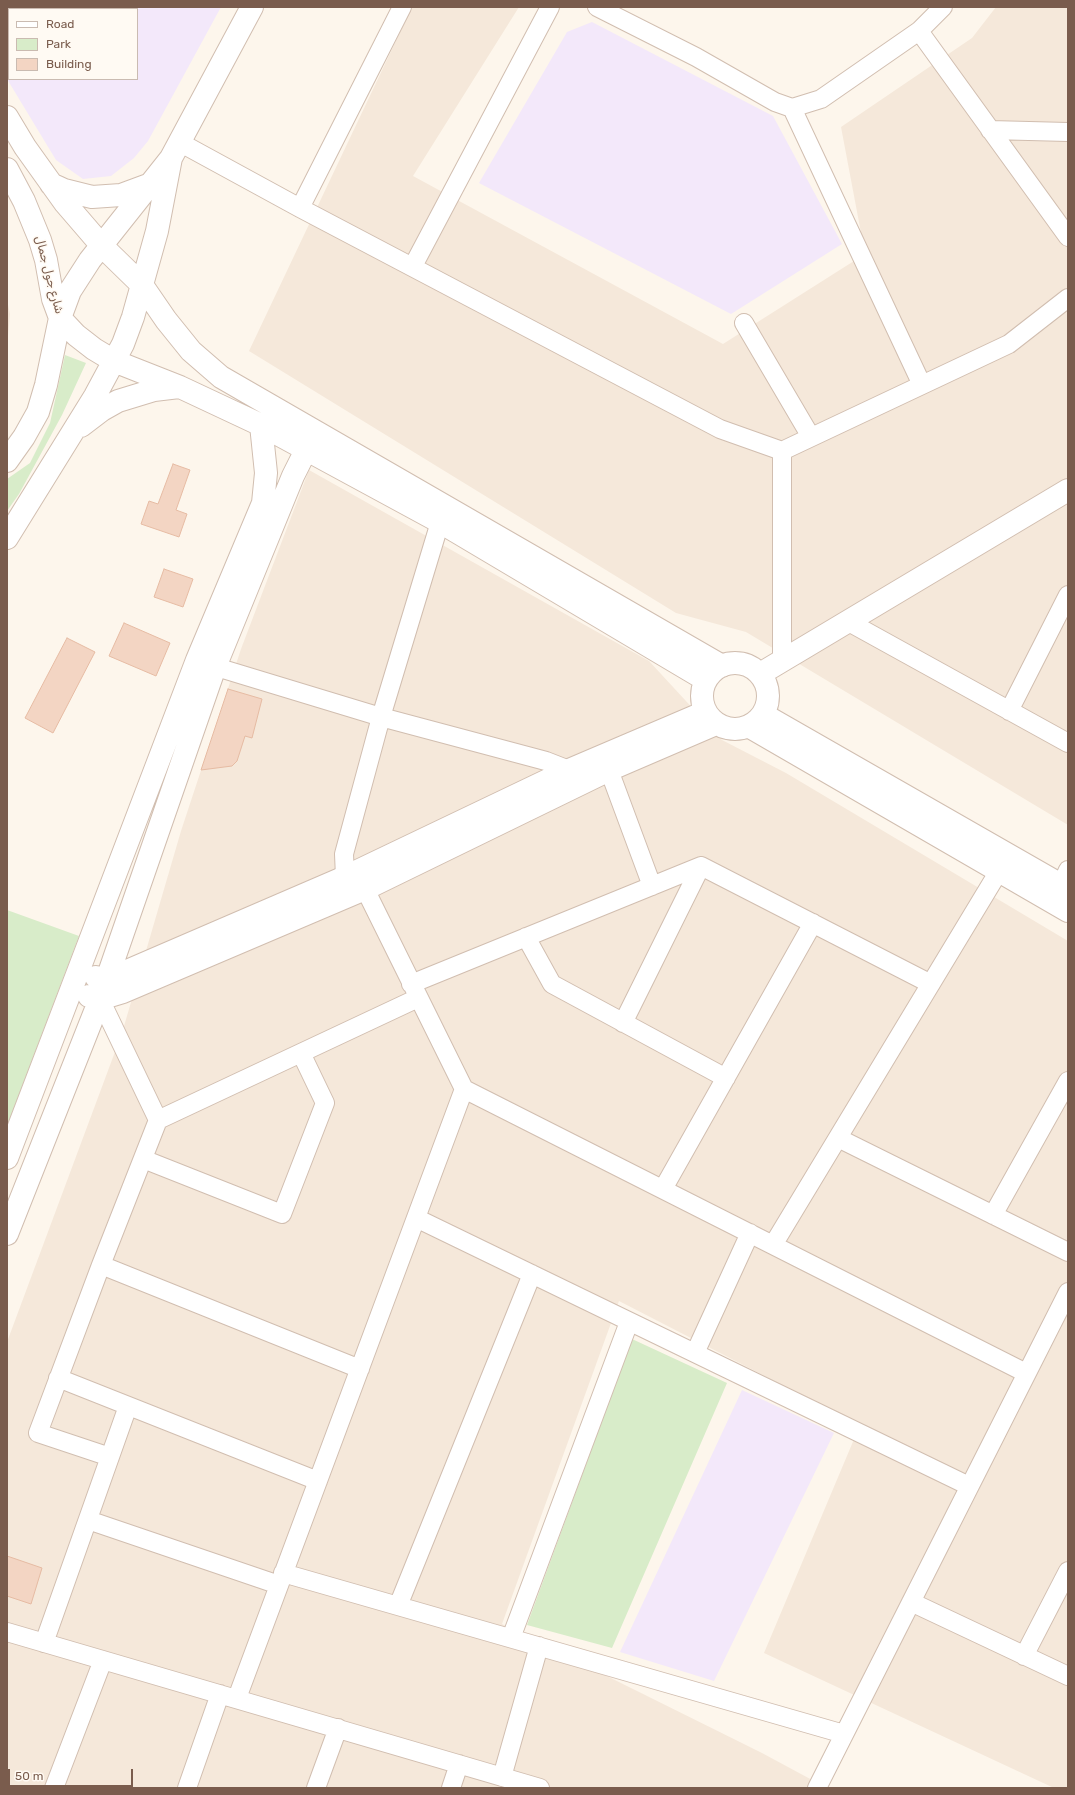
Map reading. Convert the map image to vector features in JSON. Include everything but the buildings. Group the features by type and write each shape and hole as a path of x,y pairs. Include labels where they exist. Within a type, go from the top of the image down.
{"street":[{"path":"7,460 24,436 38,412 46,385 60,318 70,291 79,275 175,150 252,7"},
{"path":"300,208 402,7"},
{"path":"413,266 550,7"},
{"path":"597,7 696,57 775,102 792,108 821,99 919,31 943,7"},
{"path":"919,31 1068,237"},
{"path":"792,108 922,385"},
{"path":"7,117 25,147 65,203 102,246 142,285 178,336 206,365 221,377 714,673"},
{"path":"990,130 1068,132"},
{"path":"175,150 300,208 413,266 720,429 782,450 1009,344 1068,298"},
{"path":"7,538 73,433 123,344 133,317 157,230 175,150"},
{"name":"شارع جول جمال","path":"7,169 24,201 40,240 46,260 53,299 60,318 94,350 114,361 180,387 261,425 714,673"},
{"path":"52,184 71,192 92,197 121,195 148,185"},
{"path":"744,323 811,437"},
{"path":"73,433 87,421 118,402 154,390 180,387"},
{"path":"7,1234 103,989 206,663 262,503 266,474 261,425"},
{"path":"7,1158 74,981 206,663 306,450"},
{"path":"782,450 782,660"},
{"path":"760,674 1068,490"},
{"path":"345,877 344,854 380,717 440,522"},
{"path":"1009,711 1068,596"},
{"path":"847,621 1068,743"},
{"path":"206,663 380,717 546,761 569,770"},
{"path":"729,663 746,665 760,674 765,681 769,694 767,707 757,721 733,730 711,718 702,696 714,673 729,663"},
{"path":"103,989 345,877 569,770 711,718"},
{"path":"74,981 103,989 124,992 365,889 609,770 711,718"},
{"path":"757,721 999,871 1068,911"},
{"path":"757,721 1066,881"},
{"path":"609,770 652,886"},
{"path":"158,1120 301,1053 415,991 526,937 701,866 931,984"},
{"path":"623,1022 701,866"},
{"path":"773,1245 999,871"},
{"path":"365,889 464,1089 1026,1373"},
{"path":"663,1189 813,923"},
{"path":"526,937 552,984 726,1078"},
{"path":"103,989 158,1120 101,1265 38,1433 110,1457"},
{"path":"143,1159 282,1214 325,1103 301,1053"},
{"path":"993,1215 1068,1081"},
{"path":"187,1788 281,1579 464,1089"},
{"path":"838,1138 1068,1252"},
{"path":"416,1218 969,1486"},
{"path":"695,1353 750,1233"},
{"path":"101,1265 360,1369"},
{"path":"398,1606 532,1274"},
{"path":"817,1788 1026,1373 1066,1300"},
{"path":"511,1638 629,1322"},
{"path":"58,1378 318,1481"},
{"path":"44,1643 128,1406"},
{"path":"88,1520 281,1579 398,1606 844,1734"},
{"path":"1024,1656 1068,1571"},
{"path":"911,1602 1068,1676"},
{"path":"7,1632 540,1788"},
{"path":"502,1777 539,1646"},
{"path":"54,1788 103,1660"},
{"path":"316,1788 338,1728"},
{"path":"450,1788 459,1764"}],"shaded area":[{"path":"7,7 221,7 148,141 134,158 111,176 83,179 56,160 7,79"},
{"path":"412,7 519,7 413,176 723,344 865,254 841,127 972,38 996,7 1068,7 1068,825 746,632 676,613 249,351"},
{"path":"592,22 773,116 842,244 731,314 479,183 567,32"},
{"path":"7,300 10,314 7,347"},
{"path":"309,470 649,661 722,740 786,773 1068,941 1068,1788 1054,1788 764,1653 860,1425 619,1301 502,1624 762,1753 827,1788 7,1788 7,1342 122,1033 181,831 241,649"},
{"path":"742,1390 834,1433 714,1681 620,1652"}],"green space":[{"path":"65,355 86,363 62,415 19,494 7,511 7,479 30,463 50,423"},
{"path":"7,910 79,936 7,1126"},
{"path":"632,1339 727,1383 612,1648 527,1625"}]}
